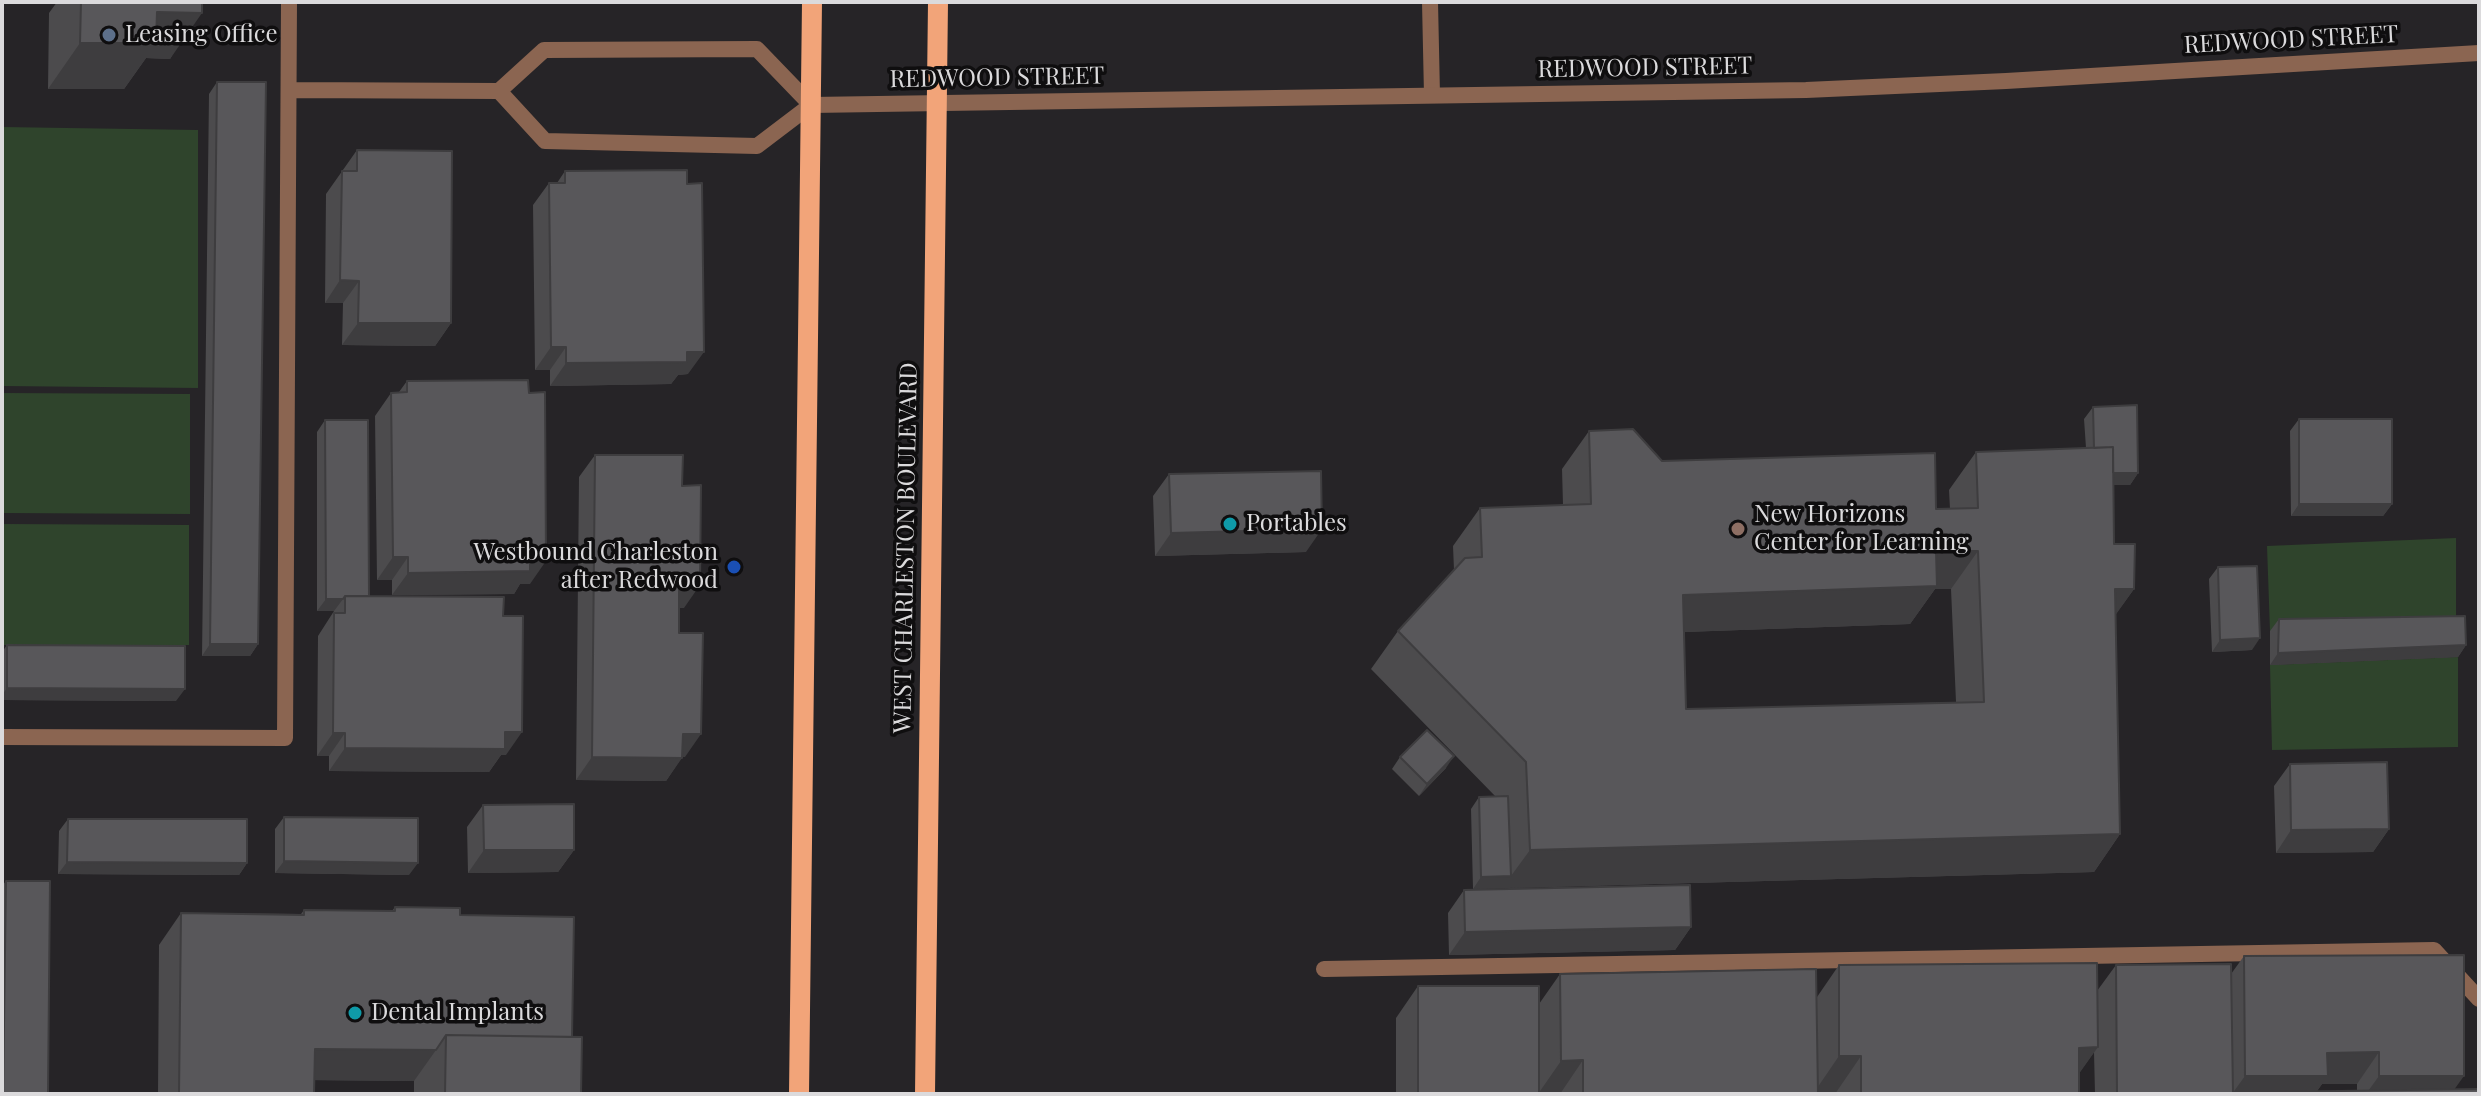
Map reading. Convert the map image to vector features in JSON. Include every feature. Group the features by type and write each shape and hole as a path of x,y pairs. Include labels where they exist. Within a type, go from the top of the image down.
{"main road":[{"path":"799,1094 812,2"},
{"name":"WEST CHARLESTON BOULEVARD","path":"925,1094 938,2"}],"street":[{"path":"2,737 285,738 289,2"},
{"path":"1430,2 1432,95"},
{"path":"289,90 499,91 544,50 757,49 811,105 757,146 545,141 499,91"},
{"name":"REDWOOD STREET","path":"811,105 1806,90 2479,53"},
{"path":"1324,969 2434,950 2479,999"}],"green space":[{"path":"2,127 198,130 198,388 2,386"},
{"path":"2,393 190,394 190,514 2,513"},
{"path":"2,524 189,525 189,645 2,645"},
{"path":"2456,538 2456,628 2270,631 2267,546"},
{"path":"2458,657 2458,747 2272,750 2270,665"}],"building":[{"path":"81,2 202,2 202,13 157,12 156,43 80,43"},
{"path":"217,82 266,82 258,644 210,644"},
{"path":"357,150 452,151 451,323 358,323 359,281 340,280 342,171 357,171"},
{"path":"687,170 687,184 702,183 704,352 687,352 687,362 566,363 566,347 551,347 549,183 565,183 565,171"},
{"path":"528,380 529,393 545,392 546,561 530,561 530,571 408,573 408,557 393,557 391,393 407,392 407,381"},
{"path":"2137,405 2138,473 2113,473 2113,447 2094,448 2093,407"},
{"path":"2299,419 2392,419 2392,504 2299,504"},
{"path":"325,420 368,420 369,596 326,599"},
{"path":"1633,429 1662,461 1935,453 1936,509 1978,508 1976,452 2113,447 2114,544 2135,544 2134,589 2115,589 2120,834 1530,850 1526,762 1398,631 1465,558 1482,557 1480,508 1591,504 1589,431","holes":["1936,551 1978,551 1984,702 1686,709 1683,595 1937,586"]},
{"path":"595,455 683,455 682,486 701,485 700,585 679,585 679,633 703,633 701,734 683,734 682,758 592,757"},
{"path":"1321,471 1322,529 1171,533 1169,474"},
{"path":"2257,566 2260,638 2220,640 2218,567"},
{"path":"345,596 504,597 503,616 523,616 522,732 505,732 505,749 345,748 345,733 333,733 334,613 345,613"},
{"path":"2465,616 2466,645 2278,653 2279,619"},
{"path":"7,645 185,646 185,689 7,688"},
{"path":"1427,730 1454,756 1427,784 1400,757"},
{"path":"2387,762 2389,829 2291,830 2290,764"},
{"path":"1508,796 1511,876 1481,877 1479,797"},
{"path":"574,804 574,850 484,850 483,805"},
{"path":"284,817 418,818 418,863 284,861"},
{"path":"68,819 247,819 247,863 67,862"},
{"path":"6,881 50,881 48,1094 3,1094"},
{"path":"1690,885 1691,927 1465,932 1464,890"},
{"name":"Dental Implants","path":"395,907 460,908 460,915 574,917 572,1037 446,1035 436,1050 315,1049 314,1094 179,1094 181,913 304,915 304,910 395,911"},
{"path":"2464,955 2464,1076 2379,1076 2379,1052 2327,1053 2328,1076 2245,1076 2244,956"},
{"path":"2097,963 2098,1047 2079,1048 2079,1094 1861,1094 1861,1056 1839,1056 1839,965"},
{"path":"2231,964 2233,1094 2117,1094 2116,965"},
{"path":"1816,969 1818,1094 1583,1094 1583,1060 1561,1061 1560,974"},
{"path":"1418,986 1539,986 1539,1094 1418,1094"},
{"path":"446,1035 582,1037 581,1094 445,1094"},
{"path":"2479,1089 2479,1094 2268,1094 2268,1092"}],"place":[{"name":"Leasing Office","path":"109,35"},
{"name":"Portables","path":"1230,524"},
{"name":"New Horizons Center for Learning","path":"1738,529"},
{"name":"Westbound Charleston after Redwood","path":"734,567"},
{"name":"Dental Implants","path":"355,1013"}]}
